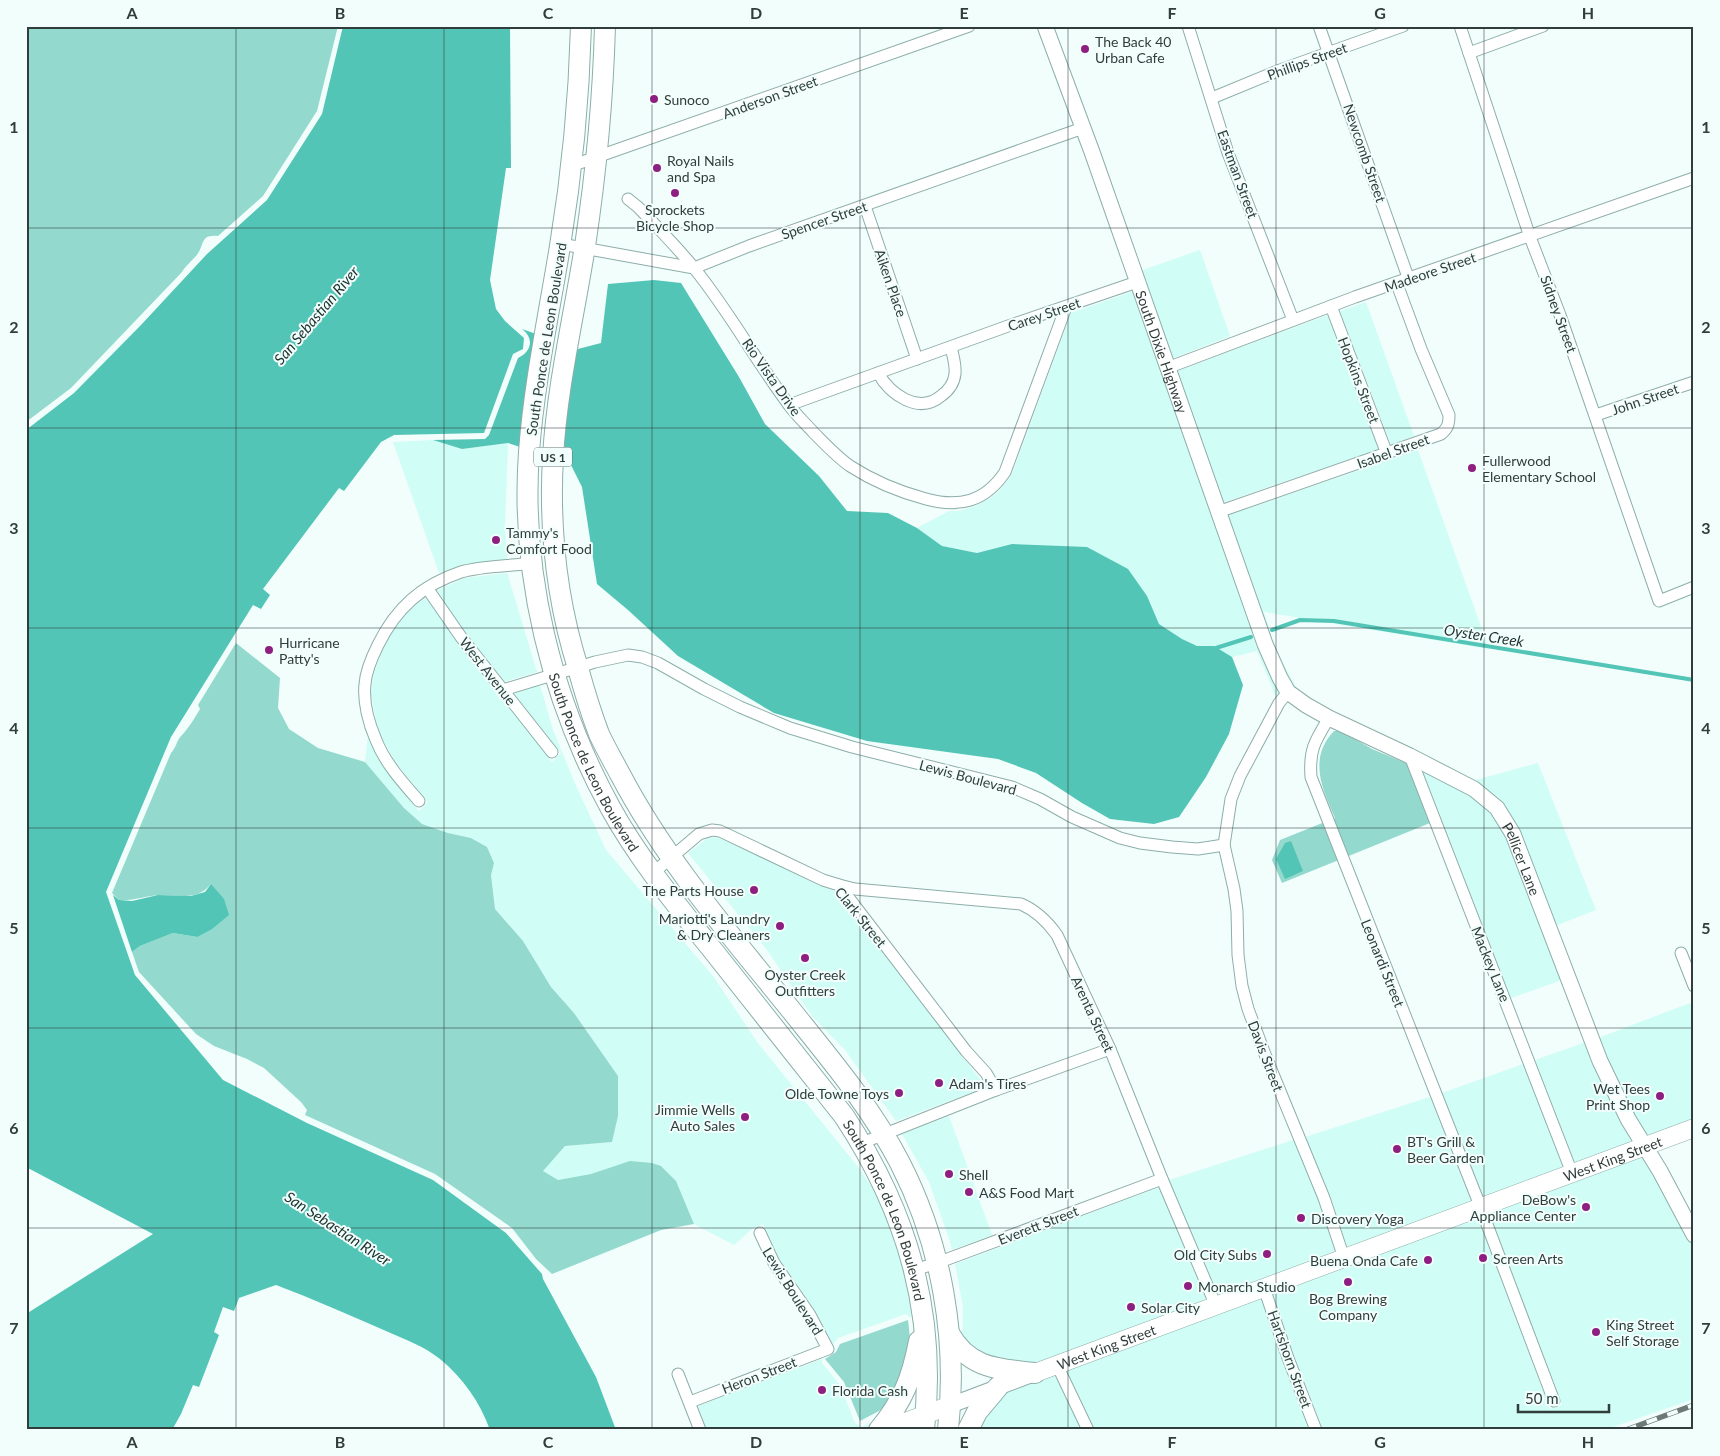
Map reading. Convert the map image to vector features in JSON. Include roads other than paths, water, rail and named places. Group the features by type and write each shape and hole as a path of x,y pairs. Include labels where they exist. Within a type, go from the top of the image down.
{"highway":[{"name":"South Ponce de Leon Boulevard","path":"581,26 578,101 572,166 537,383 530,446 528,512 532,563 537,599 554,673 570,719 596,780 612,810 653,873 844,1116 862,1143 880,1177 894,1206 914,1270 924,1319 928,1381 924,1421"},
{"name":"South Ponce de Leon Boulevard","path":"605,26 596,158 585,248 556,422 552,491 556,561 565,615 577,666 600,734 633,798 672,858 850,1084 884,1134 901,1164 928,1228 945,1298 951,1369 950,1405"},
{"path":"879,1430 894,1411 904,1393 916,1356 924,1319"},
{"path":"949,1333 955,1344 974,1361 992,1368 1035,1373"},
{"path":"968,1430 977,1412 998,1387"},
{"name":"US 1","path":"948,1430 950,1405"}],"main road":[{"name":"South Dixie Highway","path":"1045,26 1083,128 1265,644 1280,678"},
{"name":"Pellicer Lane","path":"1280,678 1288,692 1306,705 1474,789 1497,808 1506,820 1615,1095 1660,1171 1694,1235"},
{"name":"West King Street","path":"884,1430 924,1421 950,1405 1694,1128"}],"street":[{"name":"Anderson Street","path":"572,166 969,26"},
{"name":"Eastman Street","path":"1188,26 1228,153 1293,320"},
{"name":"Newcomb Street","path":"1319,26 1409,280"},
{"name":"Phillips Street","path":"1212,98 1280,70 1403,26"},
{"name":"Sidney Street","path":"1460,26 1530,237 1596,415 1660,601 1694,587"},
{"path":"1469,53 1543,26"},
{"name":"Spencer Street","path":"694,268 749,246 1083,128"},
{"name":"Madeore Street","path":"1167,368 1331,306 1694,178"},
{"name":"Rio Vista Drive","path":"628,200 638,207 694,268 735,324 789,405 823,443 849,465 878,481 913,495 942,503 958,503 974,499 995,486 1005,472 1066,307"},
{"name":"Aiken Place","path":"865,206 917,359"},
{"path":"560,244 694,268"},
{"name":"Carey Street","path":"789,405 1137,282"},
{"name":"Isabel Street","path":"1218,512 1387,454 1441,434 1447,429 1449,415 1421,349 1397,284"},
{"name":"Hopkins Street","path":"1331,306 1387,454"},
{"path":"878,373 884,383 903,399 927,404 942,396 952,383 955,372 951,347"},
{"name":"John Street","path":"1596,415 1694,382"},
{"path":"419,801 390,766 376,741 370,724 365,683 372,657 384,632 406,603 427,588 462,572 532,563"},
{"name":"West Avenue","path":"427,588 461,637 552,752"},
{"name":"Lewis Boulevard","path":"503,690 577,666 614,657 642,657 658,663 740,707 790,728 852,747 1012,787 1040,799 1072,817 1120,838 1140,843 1172,847 1198,848 1224,845"},
{"path":"1224,845 1231,799 1240,776 1279,703 1288,692"},
{"name":"Leonardi Street","path":"1329,718 1313,745 1310,777 1554,1400"},
{"name":"Mackey Lane","path":"1410,756 1572,1173"},
{"name":"Clark Street","path":"653,873 699,834 712,830 720,831 823,880 839,885 966,1051 986,1073 996,1090"},
{"name":"Davis Street","path":"1224,845 1234,889 1238,955 1242,986 1248,1009 1324,1198 1344,1258"},
{"name":"Arenta Street","path":"839,885 855,889 1021,904 1032,909 1050,925 1057,935 1110,1049 1216,1306"},
{"path":"1681,953 1694,986"},
{"path":"862,1143 996,1090 1110,1049"},
{"name":"Everett Street","path":"914,1270 1162,1179"},
{"name":"Lewis Boulevard","path":"760,1233 774,1263 810,1315 828,1349"},
{"name":"Hartshorn Street","path":"1264,1288 1288,1358 1316,1430"},
{"name":"Heron Street","path":"690,1402 828,1349"},
{"path":"1057,1365 1088,1430"},
{"path":"678,1374 700,1430"}],"water":[{"name":"San Sebastian River","path":"343,26 510,26 511,168 506,168 490,280 496,309 505,321 524,338 523,349 513,354 484,433 394,435 381,442 344,491 339,488 263,589 270,595 261,609 253,605 171,737 106,892 135,975 223,1080 307,1123 433,1180 506,1233 542,1274 596,1377 616,1430 490,1430 470,1391 456,1374 434,1354 407,1340 276,1285 239,1298 234,1311 223,1307 214,1332 219,1335 199,1387 193,1385 172,1430 26,1430 26,1314 153,1234 26,1167 26,430 74,393 207,254 267,200 322,114"},
{"path":"654,280 681,283 739,377 765,424 819,476 847,511 888,513 917,528 942,546 977,553 1012,544 1087,547 1128,569 1147,596 1159,624 1197,646 1214,646 1232,657 1243,685 1229,734 1206,777 1179,817 1154,824 1110,819 1036,773 998,759 867,741 774,713 678,656 597,584 582,487 570,463 559,460 574,348 578,349 601,343 608,284"},
{"path":"522,329 539,335 523,448 508,443 462,449 433,440 485,439 489,435 518,358 526,352 530,345 529,337"},
{"path":"1291,841 1303,871 1285,879 1276,859 1285,843"},
{"path":"211,884 224,899 229,915 212,929 197,937 173,933 140,946 132,952 113,895 119,900 132,901 158,895 191,896 205,892"}],"waterway":[{"name":"Oyster Creek","path":"1272,630 1300,620 1334,621 1694,680"},
{"name":"Oyster Creek","path":"1216,648 1251,637"}],"railway":[{"path":"1626,1430 1694,1405"}],"place":[{"name":"The Back 40 Urban Cafe","path":"1085,49"},
{"name":"Sunoco","path":"654,99"},
{"name":"Royal Nails and Spa","path":"657,168"},
{"name":"Sprockets Bicycle Shop","path":"675,193"},
{"name":"Fullerwood Elementary School","path":"1472,468"},
{"name":"Tammy's Comfort Food","path":"496,540"},
{"name":"Hurricane Patty's","path":"269,650"},
{"name":"The Parts House","path":"754,890"},
{"name":"Mariotti's Laundry & Dry Cleaners","path":"780,926"},
{"name":"Oyster Creek Outfitters","path":"805,958"},
{"name":"Adam's Tires","path":"939,1083"},
{"name":"Olde Towne Toys","path":"899,1093"},
{"name":"Wet Tees Print Shop","path":"1660,1096"},
{"name":"Jimmie Wells Auto Sales","path":"745,1117"},
{"name":"BT's Grill & Beer Garden","path":"1397,1149"},
{"name":"Shell","path":"949,1174"},
{"name":"A&S Food Mart","path":"969,1192"},
{"name":"DeBow's Appliance Center","path":"1586,1207"},
{"name":"Discovery Yoga","path":"1301,1218"},
{"name":"Old City Subs","path":"1267,1254"},
{"name":"Screen Arts","path":"1483,1258"},
{"name":"Buena Onda Cafe","path":"1428,1260"},
{"name":"Bog Brewing Company","path":"1348,1282"},
{"name":"Monarch Studio","path":"1188,1286"},
{"name":"Solar City","path":"1131,1307"},
{"name":"King Street Self Storage","path":"1596,1332"},
{"name":"Florida Cash","path":"822,1390"}]}
